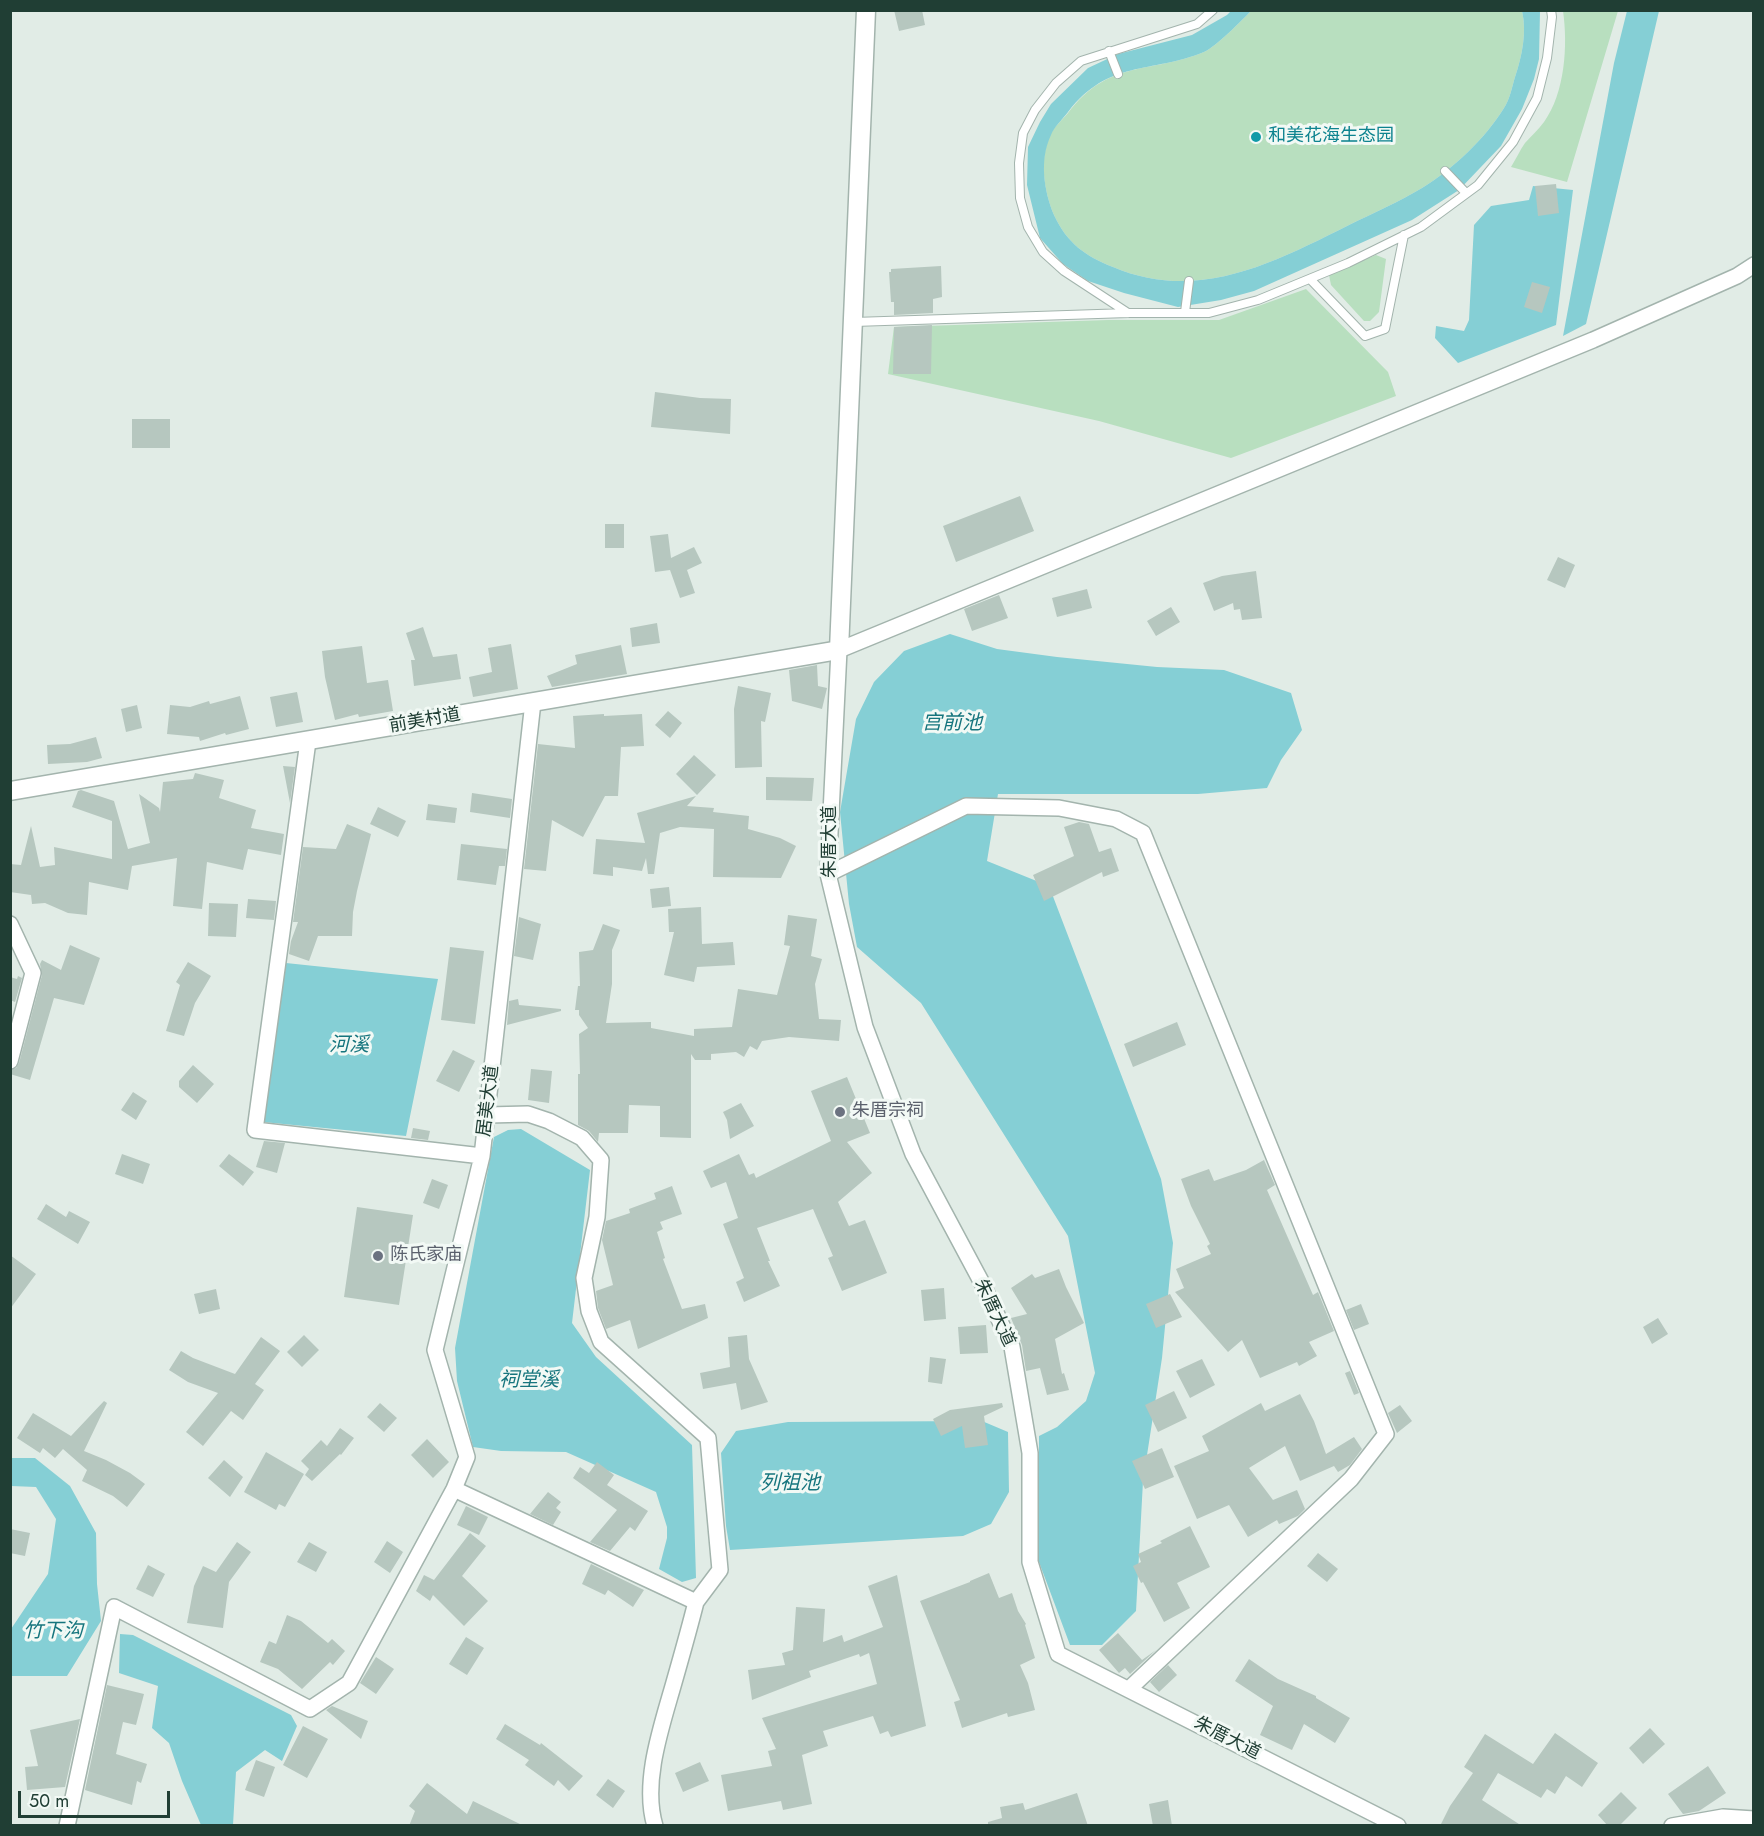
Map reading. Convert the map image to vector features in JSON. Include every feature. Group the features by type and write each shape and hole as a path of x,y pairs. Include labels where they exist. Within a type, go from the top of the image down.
{"street":[{"path":"866,10 839,650 1593,340 1737,276 1754,265"},
{"name":"前美村道","path":"10,791 839,650"},
{"name":"朱厝大道","path":"839,650 828,874 865,1027 913,1154 1012,1347 1030,1453 1030,1562 1058,1654 1398,1826"},
{"name":"居美大道","path":"67,1826 114,1607 310,1709 350,1683 454,1489 467,1457 435,1350 482,1156 533,702"},
{"path":"308,741 255,1130 482,1156"},
{"path":"828,874 966,806 1059,808 1116,819 1143,833 1386,1434 1351,1479 1129,1689"},
{"path":"10,924 33,973 10,1061"},
{"path":"488,1115 528,1114 549,1121 582,1138 601,1160 597,1217 584,1278 589,1311 601,1342 708,1438 720,1570 696,1602 662,1726 650,1782 655,1826"},
{"path":"454,1489 696,1602"},
{"path":"1672,1826 1723,1817 1754,1819"}],"lane":[{"path":"1128,313 1064,271 1043,252 1028,227 1020,198 1019,163 1023,133 1035,110 1056,83 1081,61 1197,24 1214,10"},
{"path":"853,322 1128,313 1209,313 1258,300 1348,263 1421,227 1478,185 1513,142 1537,98 1547,58 1551,10"},
{"path":"1109,51 1118,74"},
{"path":"1445,171 1466,194"},
{"path":"1310,279 1365,336 1385,329 1404,236"},
{"path":"1185,312 1189,282"}],"green space":[{"path":"1251,11 1522,11 1523,44 1518,69 1506,104 1487,131 1446,172 1395,203 1292,253 1234,274 1205,280 1175,281 1144,277 1113,267 1085,253 1071,241 1059,225 1048,196 1044,165 1052,132 1083,96 1099,84 1131,70 1184,59 1204,52 1222,39"},
{"path":"1563,11 1618,11 1567,182 1511,167 1525,143 1544,122 1557,97 1565,53"},
{"path":"1376,255 1386,259 1379,312 1370,321 1364,321 1331,285 1329,275"},
{"path":"1306,289 1388,372 1396,396 1231,458 1099,421 888,374 894,327 1108,320 1219,320"}],"water":[{"path":"1231,11 1251,11 1222,39 1204,52 1184,59 1131,70 1099,83 1083,95 1052,132 1045,155 1045,186 1059,225 1071,241 1085,253 1113,267 1144,277 1175,281 1205,280 1234,274 1292,253 1422,188 1446,172 1478,142 1496,120 1509,97 1523,44 1522,11 1540,11 1539,59 1522,109 1501,146 1459,190 1412,220 1254,291 1221,300 1178,307 1088,281 1063,264 1040,238 1027,185 1028,147 1040,122 1051,104 1088,68 1118,54 1192,35"},
{"path":"1627,11 1659,11 1586,324 1563,336 1614,63"},
{"path":"1533,186 1573,190 1556,325 1458,363 1435,338 1436,326 1464,331 1469,320 1474,225 1491,206 1529,200"},
{"name":"宫前池","path":"950,634 997,649 1057,657 1157,667 1224,670 1291,693 1302,730 1281,760 1267,788 1198,794 998,794 987,861 1049,886 1161,1179 1173,1243 1162,1358 1143,1481 1136,1611 1102,1645 1070,1645 1039,1562 1039,1436 1057,1427 1086,1401 1095,1373 1068,1236 921,1003 857,947 849,904 840,812 856,719 874,682 904,651"},
{"name":"河溪","path":"286,963 438,979 406,1136 263,1122"},
{"name":"祠堂溪","path":"521,1129 590,1170 572,1323 596,1357 692,1445 696,1578 682,1582 659,1569 667,1538 667,1527 656,1492 566,1452 501,1451 473,1447 457,1381 455,1348 494,1137 508,1130"},
{"name":"列祖池","path":"982,1421 1008,1432 1009,1492 991,1524 963,1536 730,1550 721,1453 736,1431 788,1422"},
{"name":"竹下沟","path":"11,1458 35,1458 70,1486 96,1533 97,1584 101,1621 67,1676 11,1676 11,1629 48,1574 56,1519 36,1487 11,1486"},
{"path":"120,1634 133,1635 291,1715 297,1726 282,1761 265,1750 236,1772 233,1825 201,1825 169,1743 152,1728 158,1686 119,1673"}],"building":[{"path":"894,10 922,10 925,25 899,31"},
{"path":"1556,184 1559,213 1538,216 1535,186"},
{"path":"941,266 942,297 933,299 933,313 894,315 889,272 891,269"},
{"path":"1532,282 1550,287 1542,313 1524,307"},
{"path":"932,325 931,374 893,374 894,327"},
{"path":"655,392 700,398 731,399 730,434 651,427"},
{"path":"132,419 170,419 170,448 132,448"},
{"path":"1020,496 1034,531 956,562 943,526"},
{"path":"605,524 624,524 624,548 605,548"},
{"path":"668,534 671,558 694,547 702,563 687,570 695,593 680,598 670,570 655,572 650,536"},
{"path":"1558,557 1575,565 1565,588 1547,580"},
{"path":"1256,571 1262,618 1242,620 1240,609 1234,610 1233,603 1214,611 1203,583 1222,576"},
{"path":"1087,589 1092,608 1057,617 1052,598"},
{"path":"999,595 1008,618 972,631 964,609"},
{"path":"1171,607 1180,622 1156,636 1147,621"},
{"path":"657,623 660,643 632,647 630,628"},
{"path":"423,627 433,657 457,654 461,679 414,686 411,660 415,660 406,633"},
{"path":"511,644 518,689 473,697 469,677 492,672 488,648"},
{"path":"621,645 627,674 552,687 547,676 577,664 575,655"},
{"path":"362,646 367,683 388,680 393,711 359,717 358,714 335,720 325,677 322,651"},
{"path":"817,665 818,686 827,688 822,709 792,701 789,670"},
{"path":"738,686 771,693 765,722 761,721 762,767 735,768 734,709"},
{"path":"297,692 303,722 276,727 270,697"},
{"path":"240,696 249,729 226,735 225,733 200,741 199,737 167,734 170,705 190,707"},
{"path":"137,705 142,728 126,732 121,709"},
{"path":"668,711 682,723 670,738 655,725"},
{"path":"604,714 604,716 642,714 644,746 621,747 618,796 605,796 583,837 552,820 546,871 524,869 538,744 575,748 573,716"},
{"path":"96,737 102,758 87,762 48,764 47,745 70,744"},
{"path":"694,755 716,775 697,795 676,774"},
{"path":"283,766 295,767 290,803"},
{"path":"195,773 224,780 219,798 256,810 251,828 284,834 281,855 248,849 243,870 207,862 202,909 173,906 177,858 132,866 128,890 89,882 87,915 68,913 45,903 32,904 31,895 10,892 10,864 21,865 31,826 40,867 55,865 54,847 112,859 112,821 72,807 78,791 114,801 128,849 150,843 139,794 159,808 160,812 163,782 193,779"},
{"path":"766,777 814,778 812,801 766,800"},
{"path":"472,793 512,799 510,818 470,812"},
{"path":"696,796 687,806 714,808 713,812 749,816 748,829 780,838 796,846 781,878 713,877 714,829 680,827 660,833 654,874 648,874 646,858 642,871 613,867 613,876 593,874 596,839 645,843 637,813"},
{"path":"428,804 457,808 455,823 426,820"},
{"path":"378,807 406,821 398,837 370,824"},
{"path":"1079,822 1089,824 1099,852 1111,848 1119,871 1103,877 1102,872 1044,901 1033,875 1074,856 1064,827"},
{"path":"347,824 371,834 353,912 352,936 318,936 309,961 289,954 298,922 293,922 303,847 336,849"},
{"path":"461,844 507,849 505,866 499,866 496,885 457,880"},
{"path":"669,887 671,906 652,908 650,889"},
{"path":"248,899 276,901 274,920 246,918"},
{"path":"209,903 238,904 236,937 208,936"},
{"path":"701,907 702,944 733,942 735,965 697,967 694,982 664,975 674,932 669,932 668,909"},
{"path":"788,915 817,919 811,956 822,959 815,984 819,1019 841,1020 839,1041 789,1037 762,1041 757,1050 750,1046 744,1057 736,1052 711,1054 711,1060 695,1060 691,1054 691,1138 660,1137 660,1106 629,1105 628,1133 599,1133 598,1142 589,1131 578,1125 579,1034 588,1028 579,1015 579,1010 575,1010 578,986 580,986 579,952 593,950 603,924 620,930 612,950 612,984 606,1023 651,1022 651,1028 694,1036 694,1029 732,1027 738,989 777,995 790,946 784,945"},
{"path":"519,917 541,924 533,960 514,956"},
{"path":"70,945 100,958 84,1005 54,998 30,1080 10,1074 10,1070 16,1068 19,1063 42,975 40,964 42,960 61,970"},
{"path":"450,947 484,951 475,1024 441,1020"},
{"path":"188,962 211,976 195,1003 184,1036 166,1031 180,985 176,982"},
{"path":"18,976 22,978 15,1002 10,1000 10,977 17,979"},
{"path":"518,999 519,1005 561,1009 561,1011 507,1025 509,1001"},
{"path":"1177,1022 1186,1045 1133,1067 1124,1044"},
{"path":"453,1050 475,1061 459,1092 436,1081"},
{"path":"193,1065 214,1084 197,1103 179,1087 179,1081"},
{"path":"531,1069 552,1071 549,1103 528,1100"},
{"path":"847,1077 870,1133 847,1142 872,1173 838,1202 849,1226 865,1220 887,1273 842,1291 828,1258 833,1256 813,1209 757,1228 770,1261 768,1261 780,1286 744,1302 736,1282 744,1278 723,1224 738,1218 726,1182 711,1188 703,1171 739,1154 749,1175 754,1173 756,1178 831,1141 811,1091"},
{"path":"133,1092 147,1101 136,1120 121,1110"},
{"path":"741,1103 754,1126 730,1139 727,1120 723,1112"},
{"path":"413,1128 430,1131 428,1140 411,1138"},
{"path":"264,1141 285,1143 277,1173 256,1167"},
{"path":"122,1154 150,1164 143,1184 115,1174"},
{"path":"229,1154 254,1172 243,1186 219,1166"},
{"path":"1264,1160 1275,1185 1267,1190 1313,1295 1318,1292 1334,1331 1309,1342 1317,1356 1299,1366 1297,1362 1260,1378 1242,1340 1228,1352 1175,1292 1184,1288 1176,1269 1211,1254 1207,1246 1210,1244 1191,1206 1181,1179 1209,1169 1214,1181 1246,1170"},
{"path":"432,1179 448,1185 439,1209 423,1203"},
{"path":"672,1186 682,1214 660,1222 663,1229 657,1232 665,1258 663,1259 682,1309 705,1304 708,1318 638,1349 630,1320 606,1329 598,1308 596,1291 613,1285 602,1240 606,1221 630,1213 629,1209 656,1199 654,1193"},
{"path":"46,1204 66,1217 69,1211 90,1222 78,1244 37,1219"},
{"name":"陈氏家庙","path":"357,1207 413,1215 399,1305 344,1297"},
{"path":"10,1255 36,1274 10,1309"},
{"path":"1059,1269 1084,1323 1055,1339 1062,1374 1064,1373 1069,1390 1047,1395 1040,1368 1026,1371 1022,1345 1011,1318 1027,1314 1011,1288 1032,1274 1035,1278"},
{"path":"944,1288 946,1319 924,1321 921,1290"},
{"path":"216,1289 220,1309 199,1314 194,1294"},
{"path":"1170,1294 1182,1317 1156,1328 1146,1304"},
{"path":"1361,1304 1369,1324 1354,1330 1346,1310"},
{"path":"1658,1318 1668,1334 1652,1344 1643,1327"},
{"path":"986,1325 988,1353 960,1354 958,1327"},
{"path":"304,1335 319,1350 302,1367 287,1352"},
{"path":"747,1335 749,1359 768,1402 741,1410 736,1383 703,1389 700,1373 730,1367 728,1337"},
{"path":"261,1337 280,1351 255,1384 264,1390 243,1420 231,1411 203,1446 186,1432 218,1393 188,1382 169,1370 181,1351 235,1374"},
{"path":"930,1357 946,1359 942,1384 928,1382"},
{"path":"1202,1359 1215,1385 1190,1398 1176,1371"},
{"path":"1350,1371 1359,1393 1354,1395 1345,1373"},
{"path":"1174,1391 1187,1418 1158,1432 1145,1405"},
{"path":"1300,1394 1314,1421 1326,1454 1354,1437 1362,1449 1350,1465 1338,1472 1334,1466 1300,1481 1285,1446 1249,1468 1273,1500 1297,1490 1305,1509 1298,1516 1279,1524 1277,1520 1248,1537 1229,1505 1197,1519 1174,1466 1209,1451 1202,1436 1261,1403 1265,1411"},
{"path":"104,1401 107,1403 84,1451 106,1460 145,1484 127,1507 113,1496 82,1481 87,1470 63,1449 55,1458 43,1448 40,1453 17,1438 33,1413 71,1436"},
{"path":"380,1403 397,1418 384,1432 367,1417"},
{"path":"1002,1403 1003,1407 984,1416 988,1445 965,1448 962,1426 941,1436 933,1419 950,1410"},
{"path":"1400,1405 1412,1421 1397,1433 1388,1413"},
{"path":"340,1428 354,1438 341,1455 312,1481 305,1475 309,1469 301,1461 321,1440 327,1446"},
{"path":"427,1439 449,1462 433,1478 411,1455"},
{"path":"1162,1448 1174,1477 1145,1489 1132,1461"},
{"path":"266,1452 304,1474 285,1507 279,1504 276,1510 244,1492"},
{"path":"224,1460 243,1477 230,1497 208,1478"},
{"path":"597,1462 614,1475 607,1485 648,1511 635,1531 630,1527 610,1551 590,1542 617,1510 573,1478 580,1467 589,1473"},
{"path":"548,1492 561,1502 556,1508 561,1512 553,1525 530,1514"},
{"path":"466,1506 488,1517 479,1535 457,1525"},
{"path":"1190,1526 1210,1567 1177,1583 1190,1608 1164,1622 1133,1566 1141,1562 1138,1554"},
{"path":"10,1529 30,1533 25,1556 10,1553"},
{"path":"470,1533 486,1546 462,1576 488,1601 464,1626 433,1595 430,1601 416,1591 424,1575 434,1580"},
{"path":"387,1541 403,1552 390,1573 374,1562"},
{"path":"237,1542 251,1552 229,1582 223,1628 187,1623 194,1586 203,1566 216,1572"},
{"path":"309,1542 327,1552 316,1572 297,1562"},
{"path":"1318,1553 1338,1569 1327,1582 1307,1566"},
{"path":"591,1564 644,1590 633,1607 608,1590 605,1595 582,1584"},
{"path":"148,1565 165,1574 153,1597 136,1589"},
{"path":"989,1573 999,1598 1012,1593 1018,1611 1026,1624 1035,1658 1020,1665 1028,1683 1035,1710 1008,1717 1007,1713 962,1728 954,1702 960,1700 920,1601"},
{"path":"897,1575 926,1726 891,1737 888,1731 880,1734 873,1716 823,1731 828,1746 802,1755 812,1804 783,1810 781,1801 728,1811 721,1775 772,1766 768,1751 776,1749 762,1718 877,1684 869,1653 860,1657 859,1654 809,1671 811,1677 752,1700 748,1670 785,1665 782,1653 793,1650 796,1607 825,1609 823,1642 842,1635 844,1642 883,1627 868,1586"},
{"path":"287,1615 301,1621 328,1643 332,1639 345,1651 333,1665 330,1662 302,1689 278,1669 260,1662 269,1641 276,1644"},
{"path":"1118,1633 1142,1660 1156,1650 1130,1674 1125,1668 1119,1673 1099,1650"},
{"path":"466,1637 484,1648 467,1675 449,1664"},
{"path":"376,1657 394,1669 376,1694 360,1683"},
{"path":"1249,1659 1278,1679 1316,1696 1350,1718 1335,1743 1304,1724 1292,1750 1260,1735 1273,1706 1235,1681"},
{"path":"1168,1665 1177,1675 1159,1692 1150,1682"},
{"path":"107,1685 144,1694 136,1725 123,1722 116,1754 147,1764 141,1783 137,1781 132,1805 85,1790"},
{"path":"332,1706 368,1721 361,1739 326,1710"},
{"path":"80,1719 65,1787 27,1790 25,1767 38,1766 30,1730"},
{"path":"505,1724 540,1745 541,1743 583,1776 569,1791 558,1780 554,1786 525,1765 529,1760 496,1739"},
{"path":"303,1726 328,1739 307,1778 283,1765"},
{"path":"1650,1728 1665,1744 1643,1764 1629,1748"},
{"path":"1555,1733 1598,1763 1582,1787 1566,1776 1555,1794 1547,1789 1541,1798 1498,1773 1482,1800 1522,1826 1440,1826 1450,1806 1473,1773 1464,1767 1485,1734 1533,1764"},
{"path":"256,1760 275,1767 264,1797 245,1790"},
{"path":"700,1762 709,1781 683,1792 675,1773"},
{"path":"1708,1766 1726,1793 1699,1811 1683,1814 1668,1794"},
{"path":"608,1779 625,1791 613,1808 596,1795"},
{"path":"427,1783 467,1814 473,1801 524,1826 409,1826 415,1811 409,1806"},
{"path":"1621,1792 1637,1808 1619,1826 1608,1826 1598,1815"},
{"path":"1077,1793 1088,1826 988,1826 988,1822 1002,1818 1000,1807 1023,1803 1025,1810"},
{"path":"1168,1800 1172,1826 1153,1826 1149,1804"}],"place":[{"name":"和美花海生态园","path":"1256,137"},
{"name":"朱厝宗祠","path":"840,1112"},
{"name":"陈氏家庙","path":"378,1256"}]}
